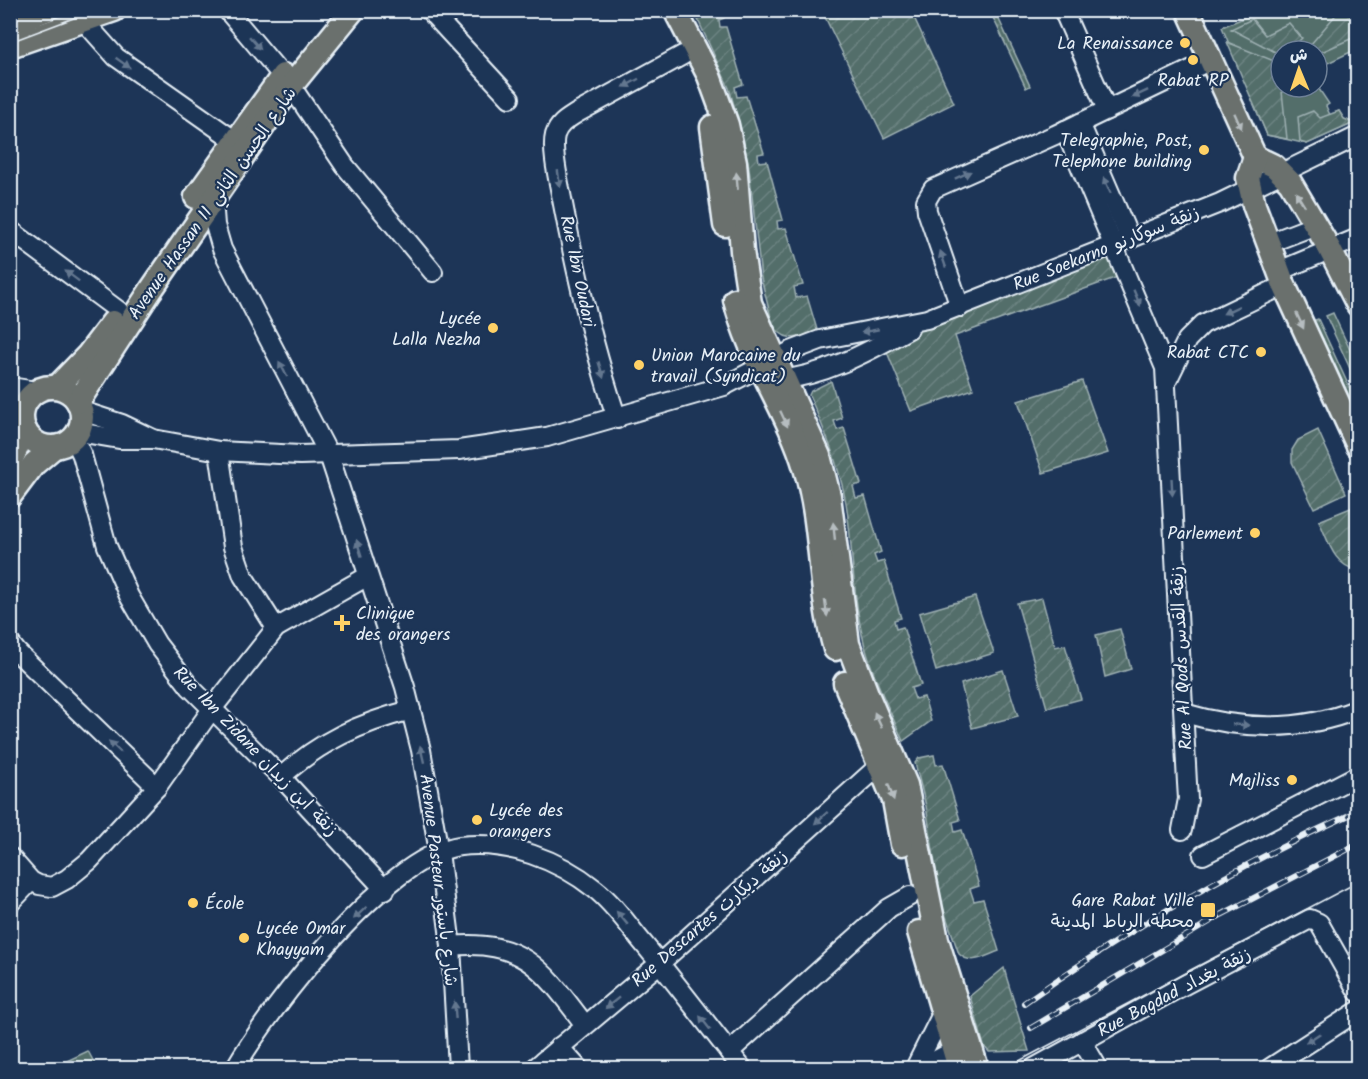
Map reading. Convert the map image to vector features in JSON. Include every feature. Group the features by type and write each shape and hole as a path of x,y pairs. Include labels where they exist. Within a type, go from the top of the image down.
{"main road":[{"path":"10,24 46,10"},
{"path":"10,46 114,10"},
{"path":"660,10 683,55 711,123 719,163 732,287 741,321 811,436 821,464 829,496 849,644 867,694 906,785 929,909 961,1054"},
{"path":"675,10 709,76 727,125 735,162 748,292 771,372 805,468 833,642 845,683 880,765 896,811 910,896 942,1014 961,1054 977,1068"},
{"path":"1188,10 1255,157 1283,173 1316,225 1358,305"},
{"name":"Avenue Hassan II شارع الحسن الثاني","path":"47,389 88,355 234,140 344,12"},
{"name":"Avenue Hassan II شارع الحسن الثاني","path":"10,496 34,464 73,426 194,227 287,81"},
{"path":"1255,157 1250,167 1249,189 1282,278 1358,446"},
{"path":"10,463 19,421 26,402 47,389 69,392 73,426 34,441 19,421"}],"street":[{"path":"227,10 287,81 345,166 434,272"},
{"path":"429,10 510,98"},
{"path":"1063,10 1107,110"},
{"path":"83,21 116,57 234,140"},
{"name":"Rue Ibn Oudari","path":"617,418 585,309 559,184 554,139 562,123 683,55"},
{"path":"960,307 927,211 928,193 939,185 1073,126 1211,60"},
{"name":"Rue Al Qods زنقة القدس","path":"1073,126 1122,242 1165,368 1188,799 1182,830"},
{"name":"Rue Soekarno زنقة سوكارنو","path":"73,426 119,439 153,439 219,451 329,455 483,447 547,436 617,418 771,372 820,340 927,319 960,307 1249,189 1358,136"},
{"path":"213,199 215,225 226,256"},
{"path":"1269,243 1316,225"},
{"path":"194,227 226,256"},
{"path":"10,231 119,311"},
{"path":"1165,386 1187,340 1203,324 1329,248 1358,238"},
{"name":"Avenue Pasteur شارع باستور","path":"226,256 329,455 411,710 426,776 439,852 451,946 458,1068"},
{"name":"Rue Soekarno زنقة سوكارنو","path":"771,372 815,374 860,356 927,319"},
{"path":"10,387 47,389"},
{"name":"Rue Ibn Zidane زنقة ابن زيدان","path":"73,426 104,538 129,596 173,666 212,709 281,777 385,890"},
{"path":"219,451 232,547 243,576 276,628"},
{"path":"10,903 38,884 59,885 88,861 157,787 212,709 276,628 368,576"},
{"path":"10,643 157,787"},
{"path":"281,777 323,743 387,716 411,710"},
{"path":"1184,713 1234,725 1269,726 1320,721 1358,710"},
{"name":"Rue Descartes زنقة ديكارت","path":"536,1068 660,963 880,765"},
{"path":"1203,855 1358,775"},
{"path":"243,1065 287,990 345,926 408,871 439,852 459,846 515,850 559,865 579,877 608,901 742,1068"},
{"path":"10,857 38,884"},
{"path":"729,1052 889,908 910,896"},
{"name":"Rue Bagdad زنقة بغداد","path":"1034,1068 1310,919 1315,919 1358,992"},
{"path":"451,946 488,945 514,952 545,976 585,1025"},
{"path":"1270,1068 1358,1011"},
{"path":"915,1068 942,1014"},
{"path":"1082,1041 1098,1068"},
{"path":"559,1047 578,1068"},
{"path":"922,1068 961,1054"}],"green space":[{"path":"694,11 722,11 724,18 719,20 720,27 726,27 743,84 735,87 737,97 746,96 764,153 758,154 759,162 767,161 783,220 777,221 778,229 786,228 803,285 794,287 796,298 807,296 818,333 792,338 781,334 772,322 761,278 749,168 742,133 729,88"},
{"path":"822,11 911,11 954,103 884,138"},
{"path":"990,11 995,11 1030,86 1026,88"},
{"path":"1260,11 1357,11 1357,49 1329,62 1329,39 1269,39 1269,99 1326,99 1329,104 1326,106 1330,115 1339,111 1344,119 1354,123 1307,144 1267,135 1222,27"},
{"path":"1339,11 1349,11 1357,36 1329,49 1329,39 1315,39"},
{"path":"1252,19 1265,35 1289,23 1302,38 1269,39 1269,49 1231,29"},
{"path":"1227,42 1269,59 1269,99 1283,99 1287,139 1267,135"},
{"path":"1313,111 1320,118 1339,111 1344,119 1354,123 1307,144 1300,142 1298,117"},
{"path":"1115,249 1123,275 955,336 973,389 911,411 887,352 931,322"},
{"path":"1333,313 1357,365 1357,384 1326,316"},
{"path":"1318,319 1357,404 1357,425 1310,322"},
{"path":"831,381 842,418 834,421 837,430 844,428 861,484 853,486 856,498 865,496 881,552 874,555 877,563 884,561 901,618 894,620 896,629 903,627 921,685 911,688 915,699 924,697 931,721 903,741 865,648 856,601 846,503 840,475 809,395 811,391"},
{"path":"1082,381 1108,453 1043,473 1018,401"},
{"path":"1318,430 1346,493 1314,508 1292,462 1292,450 1298,440"},
{"path":"1353,507 1357,515 1357,570 1337,558 1319,521"},
{"path":"975,597 994,653 936,671 919,613"},
{"path":"1042,598 1055,647 1065,645 1081,699 1047,708 1017,603"},
{"path":"1120,629 1131,669 1105,677 1096,635"},
{"path":"1003,670 1018,716 972,728 961,684"},
{"path":"934,755 936,765 943,764 960,820 953,822 955,832 962,830 979,886 970,889 974,901 983,899 999,951 978,959 964,958 959,954 941,902 926,806 915,763 919,758"},
{"path":"1004,968 1029,1051 989,1052 984,1046 970,996"},
{"path":"88,1051 97,1068 52,1068"}],"tram line":[{"path":"10,42 95,10"},
{"path":"1010,1068 1021,1060 1358,882"}],"railway":[{"path":"1024,1003 1104,949 1186,899 1228,875 1358,811"},
{"path":"1031,1028 1221,915 1358,844"}],"place":[{"name":"La Renaissance","path":"1185,43"},
{"name":"Rabat RP","path":"1193,60"},
{"name":"Telegraphie, Post, Telephone building","path":"1204,150"},
{"name":"Lycée Lalla Nezha","path":"493,328"},
{"name":"Rabat CTC","path":"1261,352"},
{"name":"Union Marocaine du travail (Syndicat)","path":"639,365"},
{"name":"Parlement","path":"1255,533"},
{"name":"Clinique des orangers","path":"342,623"},
{"name":"Majliss","path":"1292,780"},
{"name":"Lycée des orangers","path":"477,820"},
{"name":"École","path":"193,903"},
{"name":"Gare Rabat Ville محطة الرباط المدينة","path":"1208,910"},
{"name":"Lycée Omar Khayyam","path":"244,938"}]}
